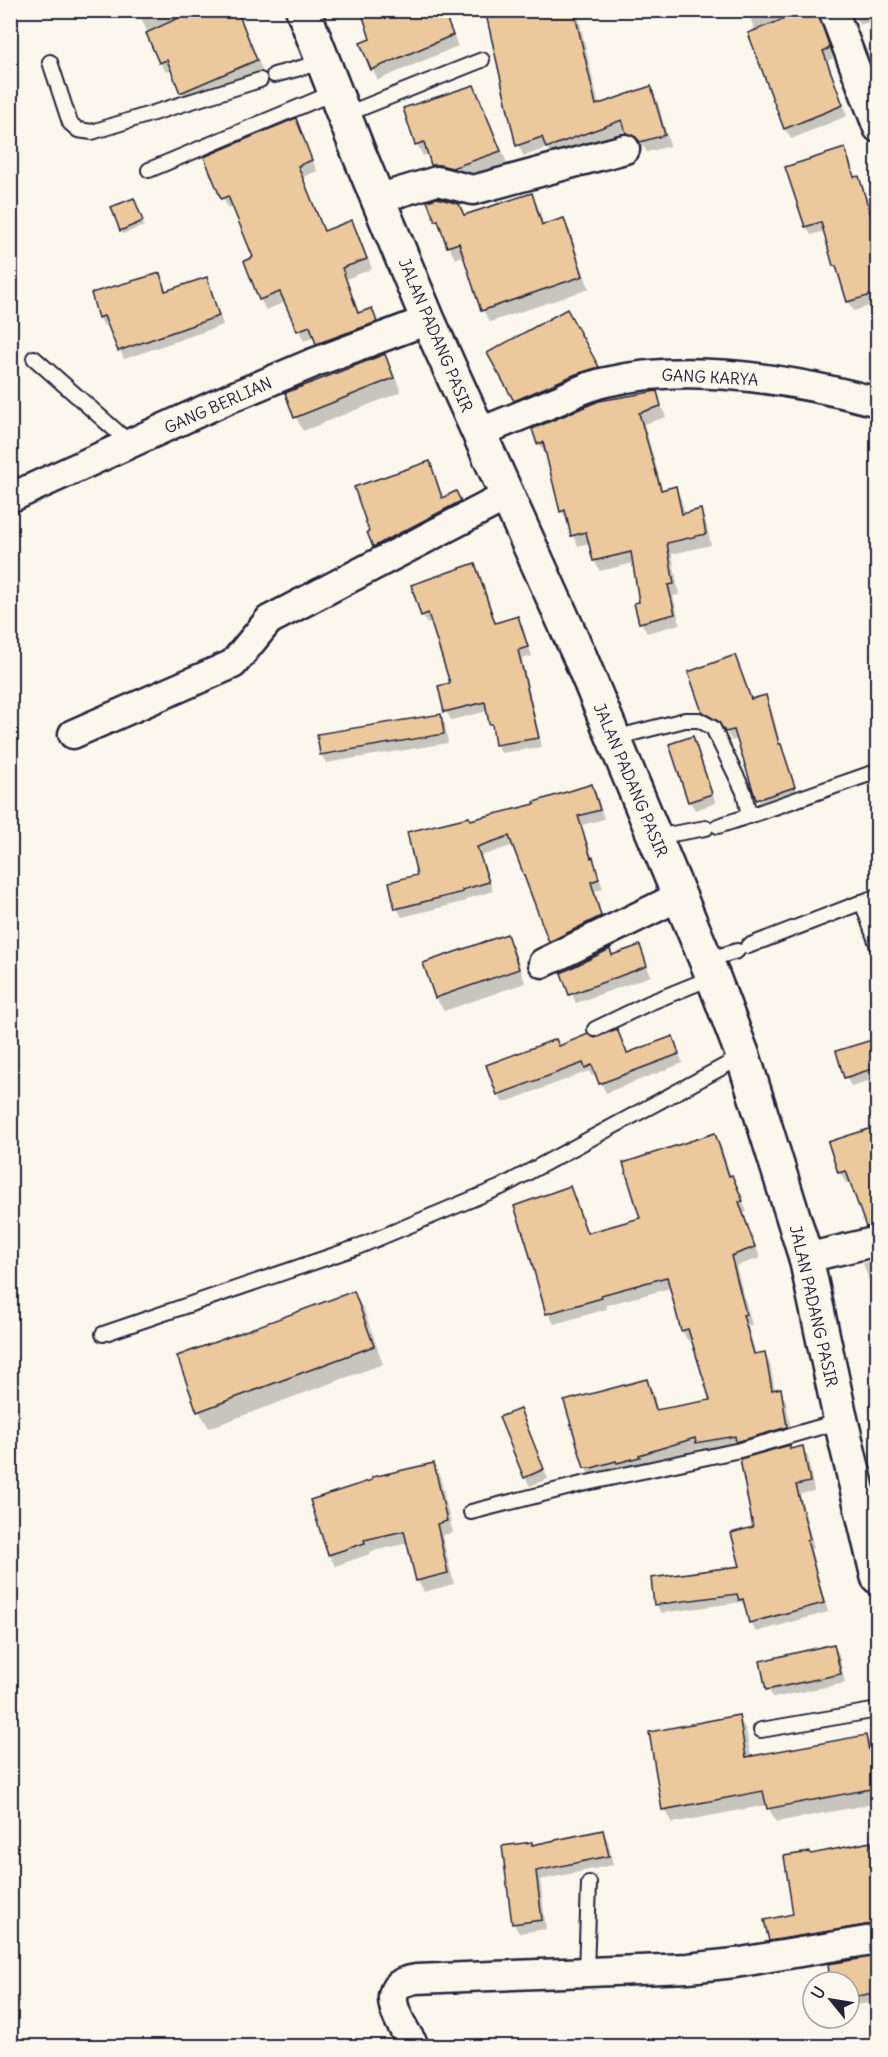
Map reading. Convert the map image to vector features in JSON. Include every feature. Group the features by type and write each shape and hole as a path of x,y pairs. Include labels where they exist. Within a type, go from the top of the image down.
{"highway":[{"name":"JALAN PADANG PASIR","path":"303,10 377,199 478,433 580,657 710,968 743,1056 806,1258 878,1577"}],"street":[{"path":"833,10 878,128"},
{"path":"377,199 436,181 473,190 625,149"},
{"name":"GANG BERLIAN","path":"10,498 302,367 428,320"},
{"name":"GANG KARYA","path":"478,433 604,382 668,373 781,382 839,392 878,402"},
{"path":"74,734 233,664 269,620 507,496"},
{"path":"543,963 680,896"},
{"path":"806,1258 878,1241"},
{"path":"414,2046 392,2003 394,1991 402,1983 416,1979 688,1968 735,1963 878,1939"}],"lane":[{"path":"149,170 339,104 483,60"},
{"path":"50,62 70,123 78,130 93,132 260,80"},
{"path":"274,75 323,62"},
{"path":"34,358 131,444"},
{"path":"614,738 685,720 699,720 713,728 744,792 748,816"},
{"path":"655,837 712,827 878,771"},
{"path":"595,1029 649,1003 742,949 878,896"},
{"path":"862,902 878,947"},
{"path":"103,1334 356,1248 501,1187 743,1056"},
{"path":"471,1512 582,1484 740,1450 841,1421"},
{"path":"761,1730 878,1710"},
{"path":"586,1972 589,1883"}],"building":[{"path":"195,10 237,10 257,60 180,93 167,60 159,63 146,33"},
{"path":"361,10 443,10 453,35 371,70 360,43 370,39"},
{"path":"485,10 574,10 596,105 651,86 665,135 640,142 636,137 626,133 622,120 546,148 542,137 516,146"},
{"path":"807,10 817,10 830,48 823,51 843,105 784,129 748,33"},
{"path":"474,85 501,151 452,168 431,165 424,142 415,145 403,108"},
{"path":"296,118 312,160 298,166 324,231 352,220 367,259 342,268 358,313 372,308 377,322 316,344 310,326 297,331 280,292 259,300 244,261 253,257 228,196 221,199 204,157"},
{"path":"845,148 854,177 859,176 871,216 878,214 878,293 847,302 836,266 833,266 821,222 805,227 785,167"},
{"path":"532,193 542,225 564,218 583,276 481,311 459,243 447,247 438,220 435,221 427,201 437,198 459,204 464,215"},
{"path":"134,198 143,221 120,231 111,207"},
{"path":"160,273 165,291 207,277 219,316 118,351 104,316 98,318 91,293"},
{"path":"567,309 599,367 576,374 514,401 487,353"},
{"path":"385,354 394,378 294,418 285,393"},
{"path":"657,391 661,406 639,413 661,490 676,486 682,514 701,509 706,534 667,543 674,584 668,585 675,614 639,623 634,603 639,602 631,552 593,561 586,532 571,536 565,510 560,512 543,442 537,444 532,429 599,401"},
{"path":"430,461 442,498 456,491 461,501 373,547 354,487"},
{"path":"475,563 495,623 518,616 528,647 518,650 539,738 495,745 492,724 489,724 485,702 444,712 438,686 450,683 428,613 421,616 411,585"},
{"path":"735,655 751,699 766,695 779,744 781,744 795,787 756,800 734,730 725,732 718,721 702,712 688,672"},
{"path":"441,714 444,734 320,755 317,734"},
{"path":"693,736 712,794 688,802 669,744"},
{"path":"592,784 600,810 578,816 599,879 591,882 601,916 549,942 509,836 477,847 489,882 462,890 463,892 395,909 389,882 417,875 407,832 535,804 534,802"},
{"path":"507,934 519,969 435,998 423,963"},
{"path":"640,945 647,966 569,995 561,973 610,949 612,955"},
{"path":"617,1029 627,1053 673,1036 679,1054 599,1084 592,1065 585,1068 583,1063 497,1095 486,1065 556,1039 559,1046 588,1034 595,1038"},
{"path":"878,1038 878,1067 844,1078 836,1051"},
{"path":"878,1126 878,1225 866,1227 846,1171 838,1173 828,1142"},
{"path":"715,1133 729,1176 732,1175 743,1201 739,1202 755,1247 731,1256 746,1314 743,1315 754,1354 765,1352 772,1390 781,1388 787,1427 736,1442 735,1436 696,1443 695,1438 639,1455 640,1457 584,1468 564,1401 647,1379 656,1410 710,1400 688,1329 681,1331 667,1277 601,1295 602,1298 546,1314 514,1206 570,1186 587,1233 640,1218 623,1163"},
{"path":"354,1291 374,1346 197,1412 177,1356"},
{"path":"520,1409 544,1469 524,1478 499,1417"},
{"path":"790,1445 790,1449 803,1446 810,1482 796,1485 810,1539 807,1540 824,1603 749,1623 743,1599 739,1600 737,1594 654,1605 651,1578 740,1566 731,1533 753,1527 740,1459"},
{"path":"434,1463 447,1521 437,1524 448,1573 416,1581 404,1531 364,1540 365,1543 328,1555 310,1500 372,1480 372,1477"},
{"path":"834,1644 841,1674 766,1690 760,1661"},
{"path":"739,1715 746,1757 866,1735 876,1788 767,1809 763,1791 662,1810 649,1732"},
{"path":"603,1830 609,1856 536,1871 542,1920 512,1924 502,1846 532,1842 532,1845"},
{"path":"871,1842 878,1876 878,1923 769,1941 764,1920 793,1914 784,1856 810,1852 811,1854"},
{"path":"878,1956 878,1993 861,1995 861,1970 829,1970 828,1964"}]}
